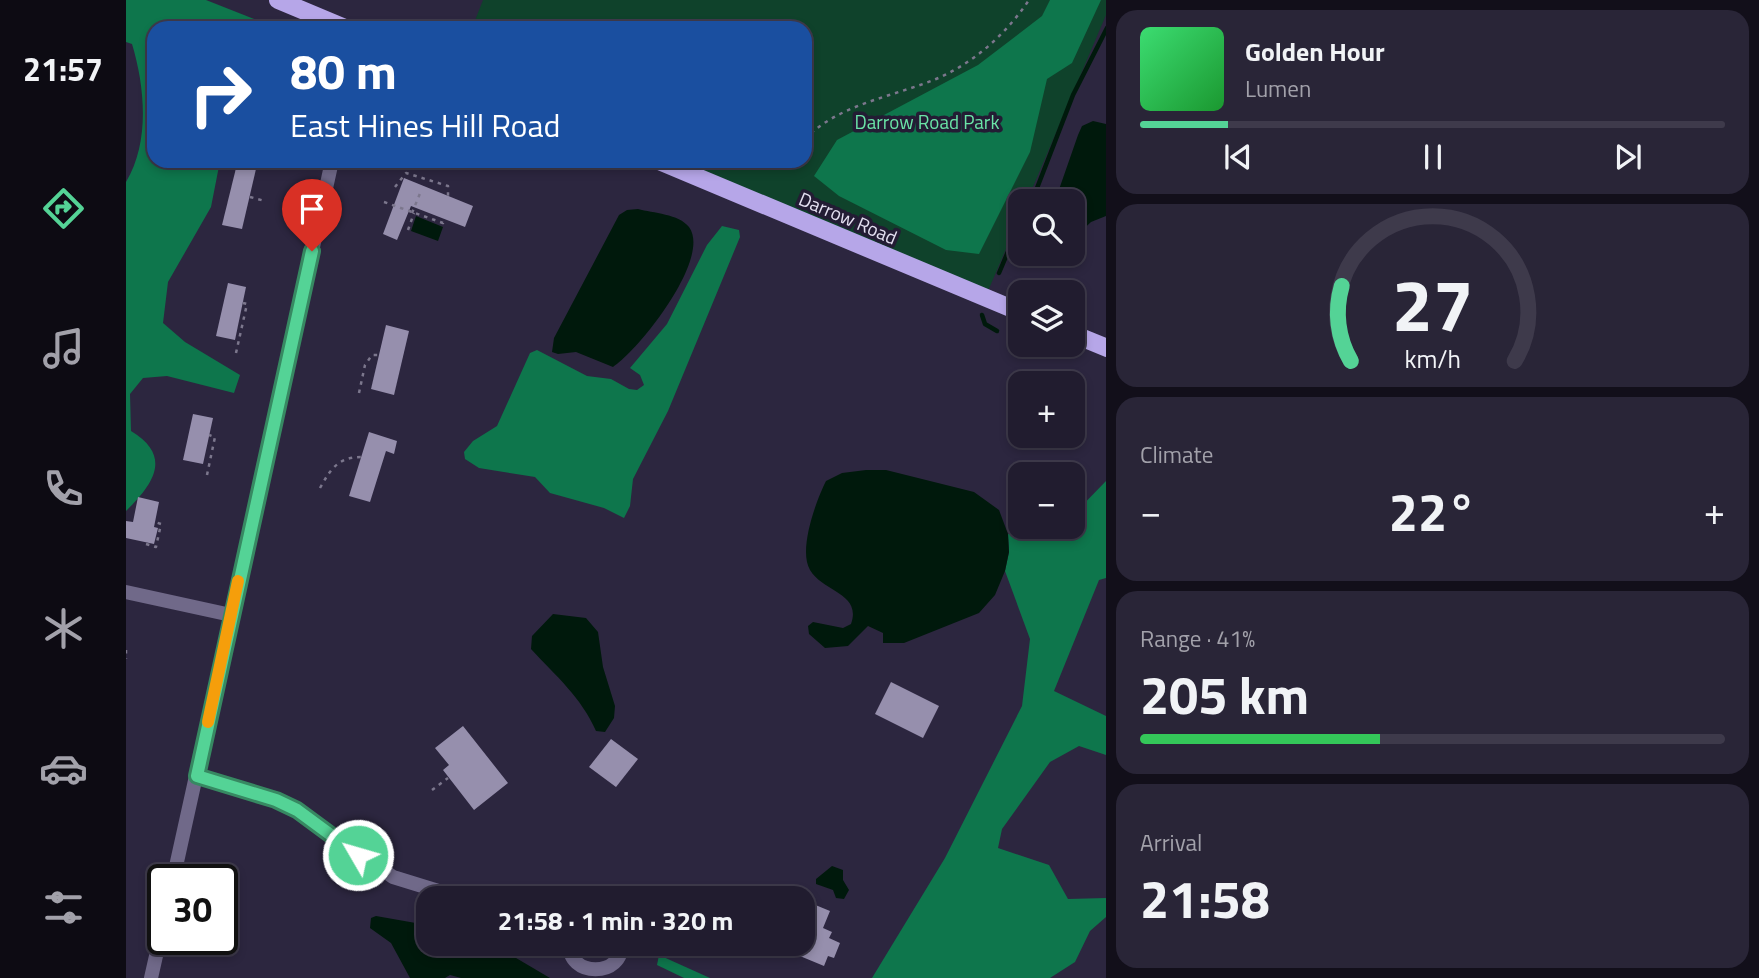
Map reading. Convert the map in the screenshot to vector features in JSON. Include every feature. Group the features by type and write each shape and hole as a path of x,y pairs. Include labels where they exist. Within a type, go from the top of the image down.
{"main road":[{"path":"278,0 328,21"},
{"name":"Darrow Road","path":"676,168 1008,307"},
{"path":"1085,339 1106,348"}],"street":[{"path":"177,864 330,168"},
{"path":"126,592 231,615"},
{"path":"197,776 286,805 393,877 422,886"},
{"path":"151,978 156,955"},
{"path":"571,956 577,968 592,975 608,972 619,956"}],"path":[{"path":"812,132 818,126 867,103 954,70 998,37 1029,0"},
{"path":"395,187 406,173 449,186 447,196"},
{"path":"408,230 421,191"},
{"path":"250,197 265,201"},
{"path":"384,202 443,223 444,218"},
{"path":"236,353 247,304 243,303"},
{"path":"359,393 365,365 372,355 379,355"},
{"path":"207,475 215,437 209,435"},
{"path":"320,488 331,469 340,461 361,457"},
{"path":"146,544 156,547 161,524 155,522"},
{"path":"126,650 126,659"},
{"path":"432,790 448,778"}],"green space":[{"path":"126,0 206,0 259,21 147,21 147,168 219,168 211,207 168,282 163,323 185,342 240,375 234,393 167,376 143,378 130,394 131,431 152,451 154,471 144,491 126,511 126,182 139,150 143,114 140,78 132,44 126,42"},
{"name":"Darrow Road Park","path":"483,0 1106,0 1106,15 1032,189 1008,189 1008,244 985,298 676,168 812,168 812,21 475,21"},
{"path":"1050,0 1101,0 1072,63 1047,79 1030,152 1012,189 1008,189 1008,196 979,254 946,250 839,196 814,176 837,140 978,65 1042,16"},
{"path":"722,226 739,230 740,237 668,411 633,479 630,506 624,518 604,508 550,493 535,477 479,468 465,459 464,452 473,441 497,426 530,353 537,350 587,376 611,379 629,389 637,390 644,385 640,375 630,368 667,324 707,245"},
{"path":"1106,481 1106,578 1099,580 1054,691 1106,716 1106,755 1079,746 1050,762 1002,829 998,848 1049,865 1068,899 1106,898 1106,917 1090,931 1075,962 1050,978 872,978 945,858 1022,706 1030,639 1005,571 1008,539 1085,539 1085,503"},
{"path":"659,956 661,956 710,978 684,978 657,965"}],"shaded area":[{"path":"1093,121 1106,124 1106,216 1085,228 1085,189 1059,189 1082,126"},
{"path":"638,209 679,219 689,227 693,241 690,260 669,302 639,342 613,367 576,352 552,352 554,338 619,215 627,210"},
{"path":"416,216 443,227 438,241 411,231"},
{"path":"886,470 974,492 999,510 1008,534 1009,552 995,595 979,613 904,643 883,643 883,633 868,626 848,646 825,648 809,634 808,626 813,622 843,628 851,624 851,606 810,570 806,550 810,526 826,481 842,473"},
{"path":"553,614 586,618 598,632 603,667 615,706 614,718 605,732 596,731 575,697 531,649 532,636"},
{"path":"832,866 843,870 843,880 849,890 844,899 836,898 833,890 816,884 816,879"},
{"path":"376,916 416,923 416,956 513,956 550,978 461,978 450,975 445,978 410,978 391,943 370,928 371,918"}],"building":[{"path":"236,168 256,169 242,229 222,225"},
{"path":"404,178 473,206 465,227 411,206 397,240 383,234"},
{"path":"228,283 246,287 235,340 216,336"},
{"path":"386,325 409,331 394,395 371,389"},
{"path":"193,414 213,418 203,464 183,460"},
{"path":"369,432 397,441 394,454 386,451 370,502 349,496"},
{"path":"138,497 159,502 154,544 126,538 126,521 133,522"},
{"path":"891,682 939,706 923,738 875,714"},
{"path":"463,726 508,783 474,810 443,770 449,765 435,748"},
{"path":"611,739 638,759 616,787 589,767"},
{"path":"815,905 830,911 823,928 832,932 829,938 840,943 834,958 828,956 824,966 800,956 815,956"}],"waterway":[{"path":"1037,189 1073,95 1106,30"},
{"path":"999,273 1008,252"},
{"path":"982,315 985,324 997,331"}],"slow traffic":[{"path":"208,722 238,581"}],"route":[{"path":"312,251 197,776 276,800 297,810 358,855"}]}
